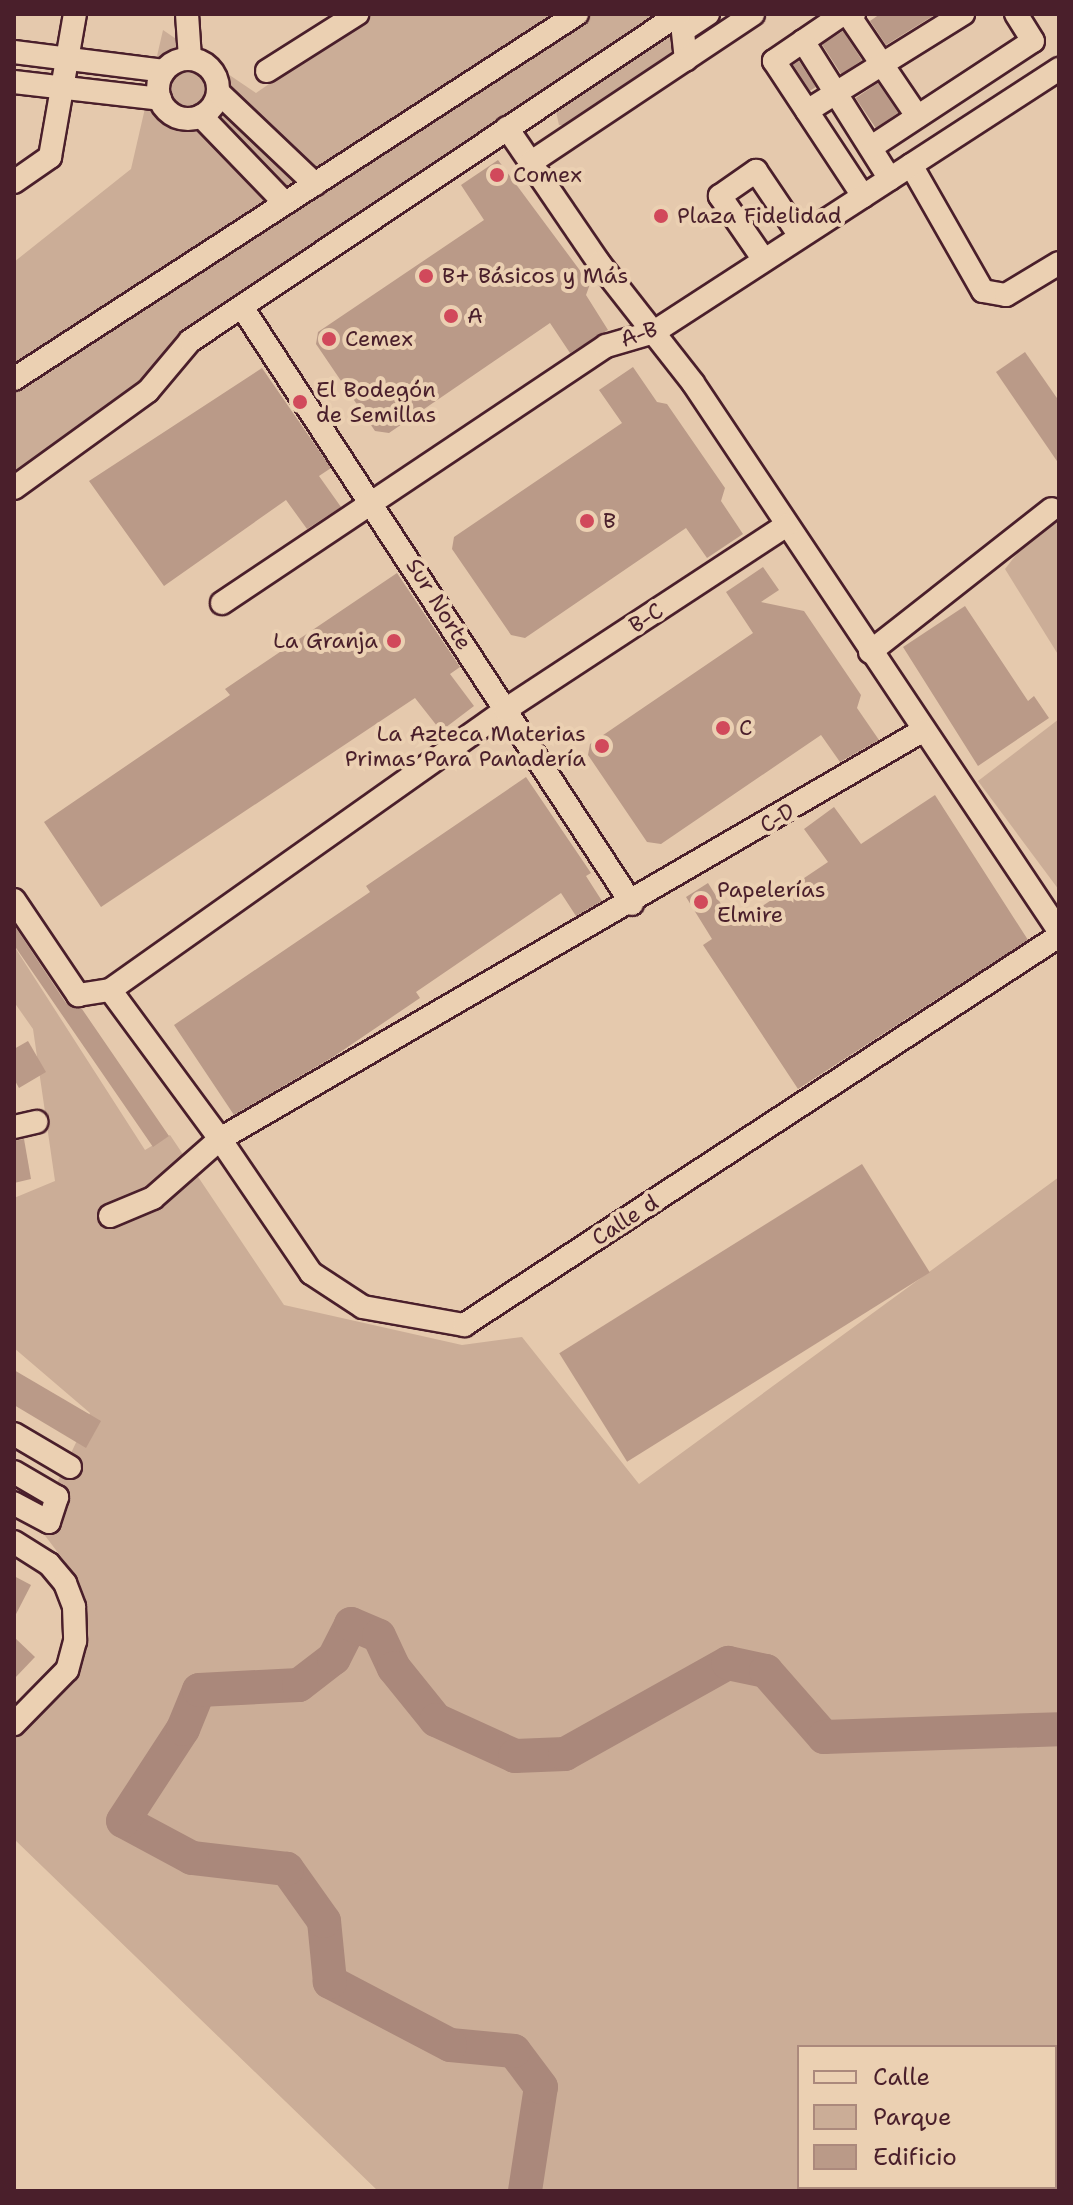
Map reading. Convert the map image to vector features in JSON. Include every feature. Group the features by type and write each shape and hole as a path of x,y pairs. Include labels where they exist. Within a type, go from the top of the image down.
{"street":[{"path":"14,182 50,157 75,14"},
{"path":"267,71 357,14"},
{"path":"14,379 577,14"},
{"path":"14,488 148,391 190,341 507,128 681,19 708,14"},
{"path":"530,163 753,14"},
{"path":"807,111 963,14"},
{"path":"873,146 1033,41 1016,14"},
{"path":"863,196 774,61 840,16 852,15 917,116"},
{"path":"681,19 686,60"},
{"path":"188,20 190,58"},
{"path":"803,41 873,146 890,179"},
{"path":"14,52 164,71 190,58"},
{"path":"190,58 208,66 218,92 315,184"},
{"name":"A-B","path":"222,603 375,504 606,346 654,332 1059,69"},
{"path":"160,99 164,71"},
{"path":"14,82 160,99 181,118 201,116 218,92"},
{"path":"201,116 285,203"},
{"path":"507,128 654,332 787,525 1059,934"},
{"path":"911,165 983,291 1006,295 1059,263"},
{"path":"764,260 720,196 756,171 800,236"},
{"name":"Sur Norte","path":"242,307 375,504 632,904"},
{"path":"870,652 1052,509"},
{"name":"B-C","path":"110,990 505,710 787,525"},
{"name":"C-D","path":"110,1216 153,1198 220,1139 632,904 922,731"},
{"path":"14,900 78,995 110,990"},
{"name":"Calle d","path":"110,990 220,1139 311,1273 363,1307 464,1325 1059,934"},
{"path":"14,1434 70,1467"},
{"path":"14,1472 57,1497 49,1522 14,1503"},
{"path":"14,1542 49,1564 65,1583 74,1607 75,1641 67,1670 14,1724"}],"green space":[{"path":"370,14 659,14 220,309 145,393 14,479 14,262 131,169 163,30 256,93"},
{"path":"684,35 678,55 568,125 559,125 555,107 664,37"},
{"path":"1059,499 1059,656 1005,569"},
{"path":"1059,719 1059,890 978,781"},
{"path":"14,946 145,1150 170,1135 284,1305 462,1345 522,1337 639,1484 1059,1177 1059,2191 378,2191 14,1839 14,1711 72,1648 71,1570 37,1525 90,1413 14,1348 14,1198 55,1181 33,1029 14,1002"}],"building":[{"path":"880,14 936,14 886,45 870,21"},
{"path":"843,31 862,60 841,74 822,45"},
{"path":"799,61 816,87 810,91 793,65"},
{"path":"878,83 898,113 876,128 856,98"},
{"name":"A","path":"498,160 590,284 586,295 608,330 570,353 550,323 389,433 375,431 316,344 318,332 484,220 461,185"},
{"path":"1025,352 1059,401 1059,464 996,372"},
{"name":"B","path":"633,367 657,402 667,404 725,488 721,501 743,534 707,558 686,528 525,638 511,635 452,549 454,537 622,423 599,390"},
{"path":"262,368 331,468 319,476 341,507 307,529 286,500 164,586 89,481"},
{"name":"C","path":"763,567 779,590 761,602 804,611 861,695 857,708 879,740 840,762 821,735 661,844 647,842 588,755 590,744 753,633 726,592"},
{"path":"397,573 460,667 450,674 474,706 441,731 415,698 101,907 44,822 230,695 225,689"},
{"path":"965,606 1028,701 1034,696 1049,718 978,766 903,647"},
{"path":"526,777 591,873 586,876 602,901 576,916 561,893 416,992 420,998 333,1057 234,1115 174,1025 370,892 366,886"},
{"path":"935,795 1028,940 798,1089 703,945 712,939 686,897 708,883 734,925 828,862 804,829 834,807 861,844"},
{"path":"14,925 66,1003 82,1009 169,1136 153,1147 14,945"},
{"path":"28,1041 46,1072 19,1088 14,1079 14,1049"},
{"path":"24,1139 31,1179 14,1183 14,1141"},
{"path":"862,1164 930,1273 627,1462 559,1353"},
{"path":"14,1370 101,1421 86,1448 14,1405"},
{"path":"14,1576 31,1585 14,1618"},
{"path":"14,1637 35,1657 14,1679"}],"waterway":[{"path":"525,2191 541,2087 514,2051 450,2045 330,1982 324,1921 287,1869 192,1858 123,1821 183,1729 199,1690 299,1685 334,1658 351,1624 379,1636 394,1668 436,1720 515,1756 565,1754 728,1663 766,1671 824,1737 1059,1729"}],"place":[{"name":"Comex","path":"497,175"},
{"name":"Plaza Fidelidad","path":"661,216"},
{"name":"B+ Básicos y Más","path":"426,276"},
{"name":"A","path":"451,316"},
{"name":"Cemex","path":"329,339"},
{"name":"El Bodegón de Semillas","path":"300,402"},
{"name":"B","path":"587,521"},
{"name":"La Granja","path":"394,641"},
{"name":"C","path":"723,728"},
{"name":"La Azteca Materias Primas Para Panadería","path":"602,746"},
{"name":"Papelerías Elmire","path":"701,902"}]}
